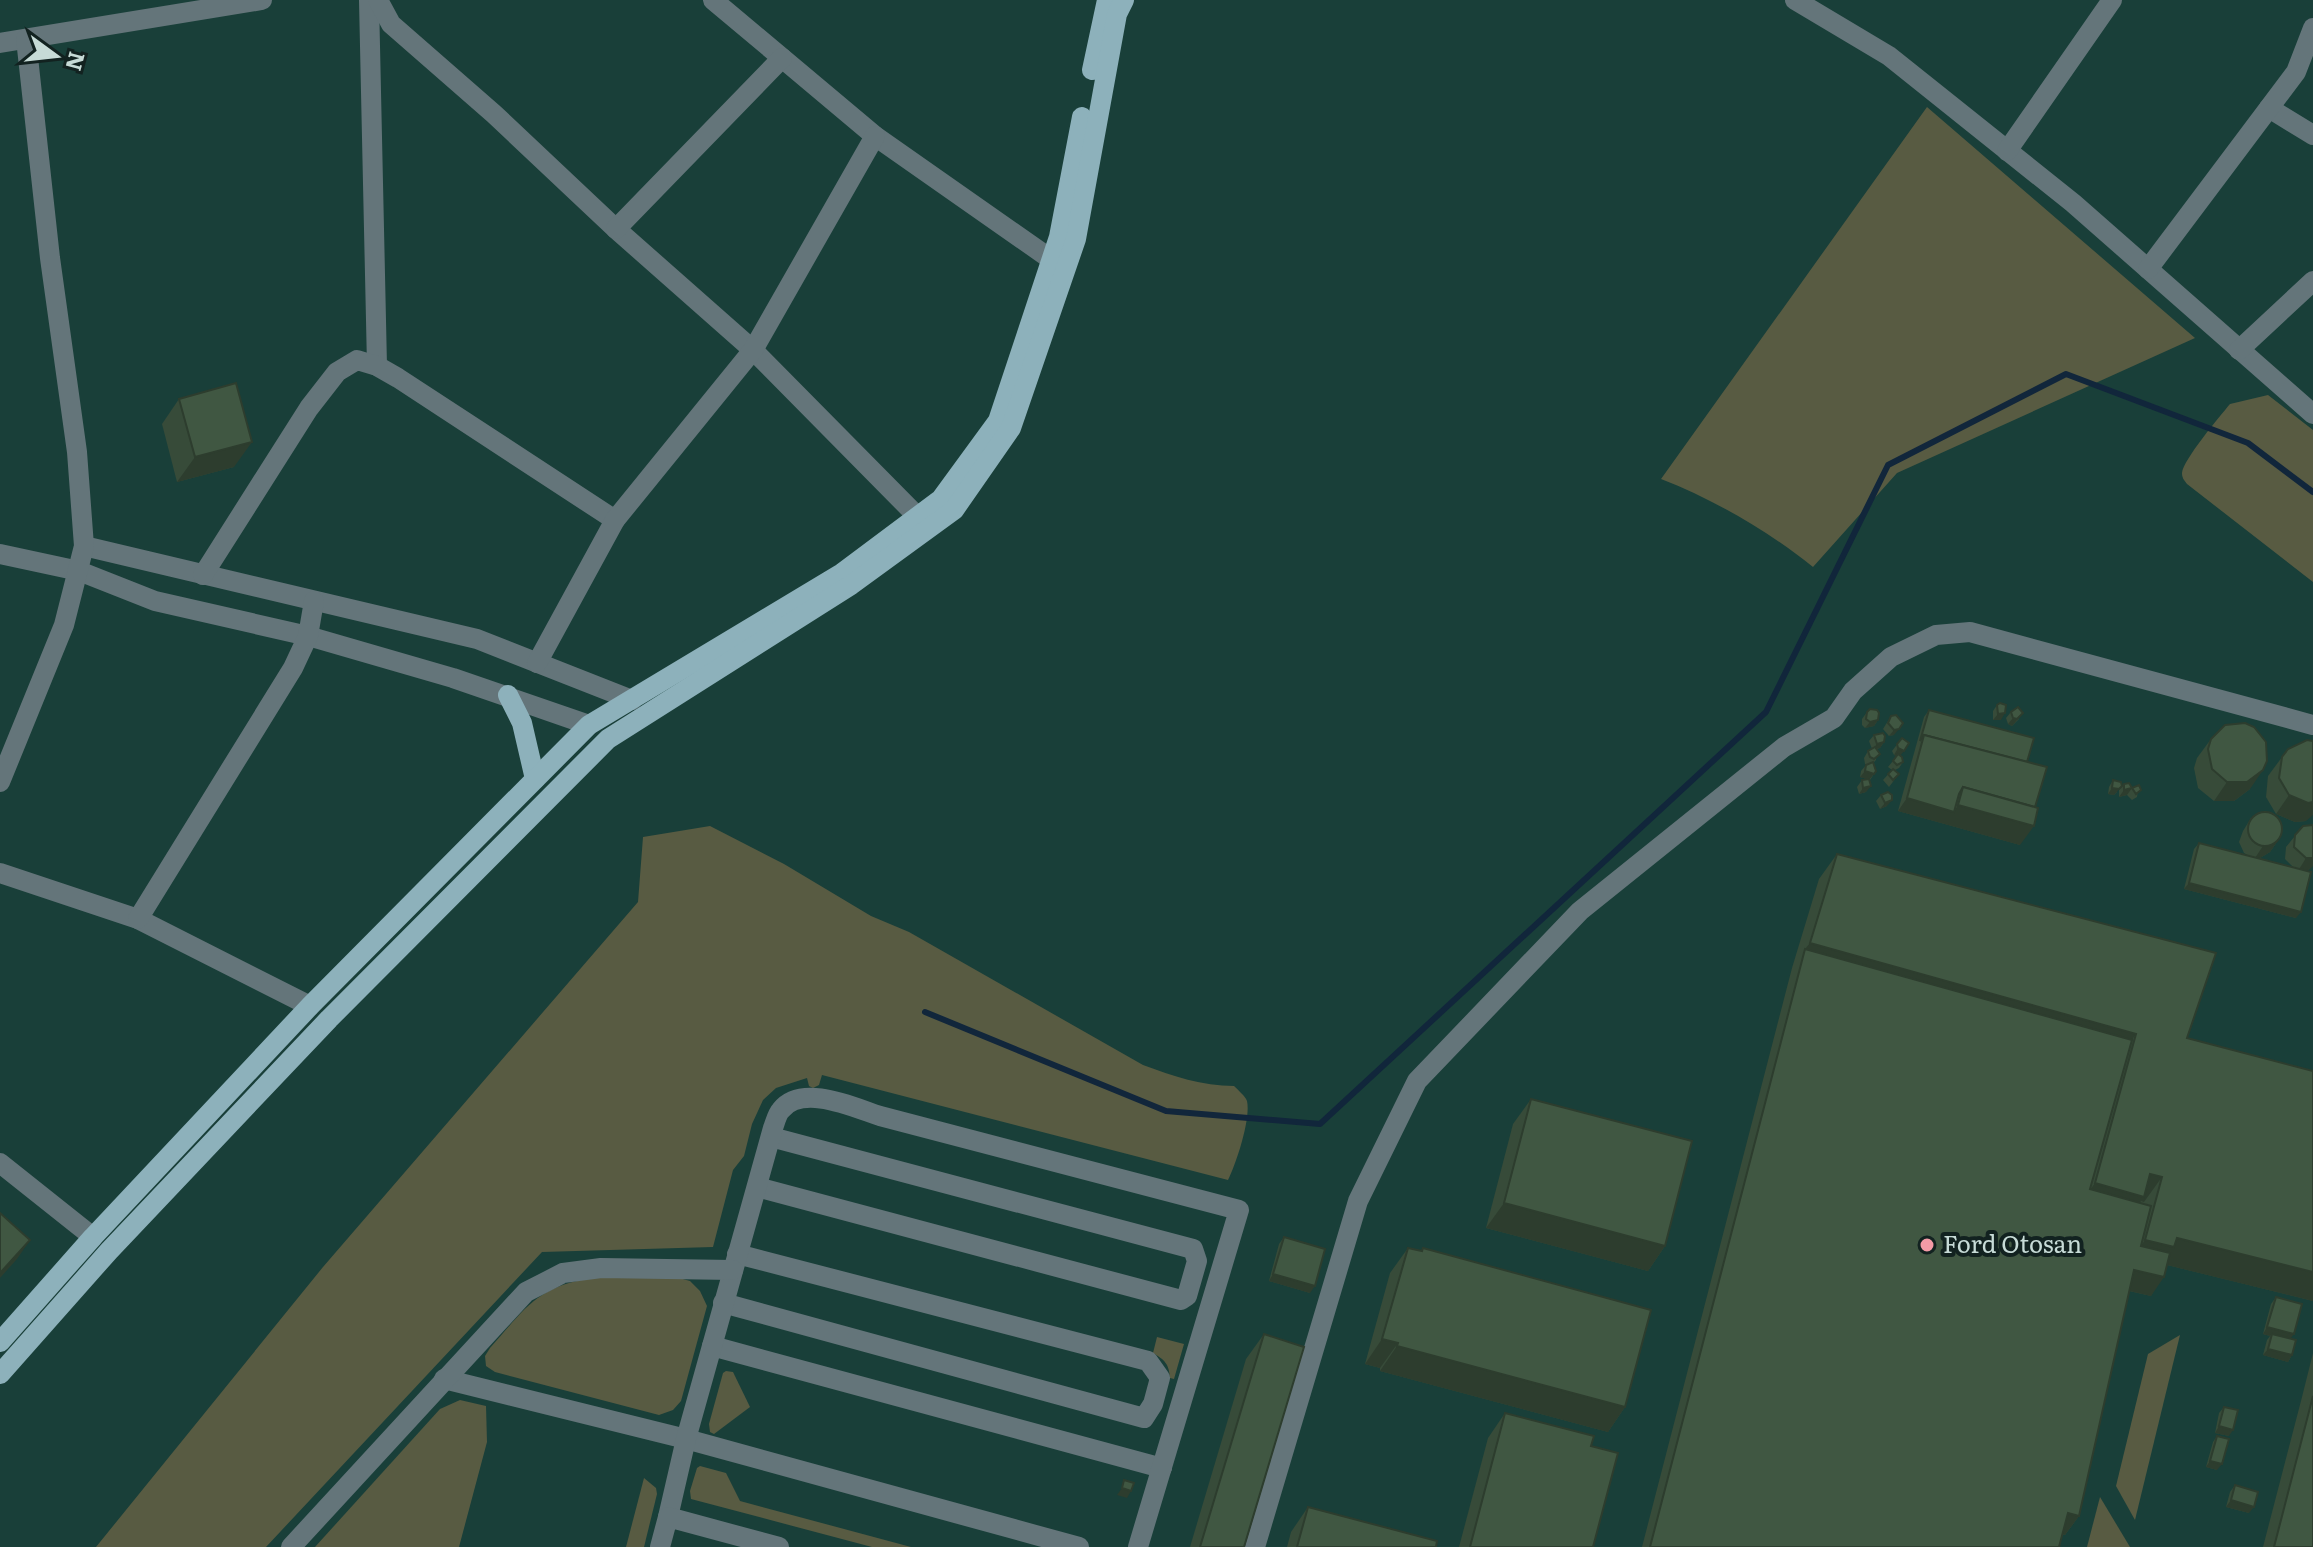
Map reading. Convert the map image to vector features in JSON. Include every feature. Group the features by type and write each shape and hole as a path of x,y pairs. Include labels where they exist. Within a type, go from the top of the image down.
{"main road":[{"path":"0,1342 93,1237 310,1006 589,725 842,573 941,499 998,421 1052,260 1107,0"},
{"path":"0,1374 109,1251 329,1019 608,739 851,585 954,510 1011,428 1076,239 1114,28 1124,0"},
{"path":"508,695 522,723 535,779"}],"street":[{"path":"0,43 262,0"},
{"path":"369,0 377,366"},
{"path":"378,0 391,24 753,350 918,517"},
{"path":"713,0 875,136 1052,260"},
{"path":"1795,0 1889,56 2073,203 2313,414"},
{"path":"2007,151 2112,0"},
{"path":"2148,269 2296,72 2313,28"},
{"path":"0,782 64,625 84,546 77,452 50,258 26,39"},
{"path":"616,229 782,58"},
{"path":"2269,108 2313,135"},
{"path":"537,663 615,520 753,350 875,136"},
{"path":"2239,350 2313,281"},
{"path":"203,575 309,408 337,372 357,360 377,366 615,520"},
{"path":"84,546 477,639 632,700"},
{"path":"0,554 79,571 155,601 308,636 508,695 589,725"},
{"path":"138,919 268,712 308,636 314,601"},
{"path":"1255,1547 1358,1201 1417,1081 1580,911 1784,747 1834,718 1853,691 1891,657 1936,635 1970,632 2313,725"},
{"path":"0,873 138,919 310,1006"},
{"path":"660,1547 686,1439 771,1137 781,1110 803,1097 828,1100 1239,1210 1138,1547"},
{"path":"771,1137 1224,1258"},
{"path":"0,1163 93,1237"},
{"path":"757,1187 1181,1300 1187,1296 1197,1261 1193,1249"},
{"path":"291,1547 526,1292 563,1273 601,1268 735,1262 1148,1361 1160,1378 1157,1392 1144,1418 723,1303"},
{"path":"1190,1284 1215,1291"},
{"path":"712,1346 1162,1468"},
{"path":"444,1379 686,1439 1079,1547"},
{"path":"668,1517 779,1547"}],"green space":[{"path":"1927,107 2195,338 1897,473 1813,567 1740,517 1661,479"},
{"path":"2268,395 2313,430 2313,582 2187,484 2182,476 2189,458 2230,404"},
{"path":"710,826 784,864 871,916 909,932 1143,1065 1199,1082 1234,1086 1246,1099 1248,1109 1242,1141 1228,1180 822,1075 819,1085 813,1088 809,1086 807,1078 776,1088 763,1100 752,1124 744,1156 733,1170 713,1247 542,1252 266,1547 96,1547 323,1267 638,902 643,837"},
{"path":"592,1278 679,1278 690,1281 700,1291 707,1306 681,1401 673,1410 659,1415 495,1372 486,1366 485,1356 490,1348 534,1301 558,1287"},
{"path":"2180,1335 2135,1520 2116,1486 2148,1354"},
{"path":"1157,1337 1184,1344 1174,1379 1170,1378 1166,1363 1153,1353"},
{"path":"726,1371 733,1372 750,1407 714,1434 710,1432 709,1424"},
{"path":"460,1400 486,1406 487,1442 459,1547 315,1547 440,1409"},
{"path":"700,1466 726,1473 740,1501 911,1547 872,1547 691,1499 690,1491"},
{"path":"644,1478 656,1488 657,1494 644,1547 626,1547"},
{"path":"2100,1497 2130,1547 2087,1547"}],"building":[{"path":"236,383 252,442 195,457 179,399"},
{"path":"1997,705 2006,705 2005,713 1998,714"},
{"path":"2018,707 2023,713 2017,719 2013,718 2011,712"},
{"path":"1870,709 1877,710 1878,720 1870,722 1866,719"},
{"path":"1929,710 2034,738 2027,762 1924,735 1920,741"},
{"path":"1896,715 1903,723 1894,730 1888,723 1891,716"},
{"path":"2245,723 2254,727 2266,742 2267,761 2263,770 2247,782 2227,782 2212,769 2208,749 2211,739 2225,725"},
{"path":"1883,733 1884,742 1877,744 1874,735"},
{"path":"1924,735 2047,767 2035,807 1963,787 1954,812 1907,798"},
{"path":"1902,738 1909,743 1904,751 1897,744"},
{"path":"2307,740 2313,741 2313,802 2308,803 2289,795 2279,778 2282,757 2288,749"},
{"path":"1875,747 1880,754 1874,759 1868,751"},
{"path":"1898,754 1903,762 1897,765 1893,761"},
{"path":"1873,762 1874,774 1865,771 1866,765"},
{"path":"1893,769 1899,774 1893,780 1888,774"},
{"path":"1869,779 1871,786 1863,788 1862,780"},
{"path":"2113,780 2121,782 2119,789 2112,788"},
{"path":"2139,785 2141,790 2136,794 2132,788"},
{"path":"1963,787 2038,808 2034,826 1958,805"},
{"path":"1888,792 1892,800 1885,803 1881,795"},
{"path":"2265,812 2277,817 2282,829 2277,841 2265,846 2253,841 2248,829 2253,817"},
{"path":"2313,825 2313,858 2306,858 2294,847 2295,835 2303,826"},
{"path":"2199,843 2311,872 2301,912 2189,883"},
{"path":"1837,854 2216,953 2187,1038 2313,1071 2313,1272 2177,1238 2174,1247 2145,1240 2162,1177 2150,1174 2144,1197 2095,1183 2136,1034 1810,943"},
{"name":"Ford Otosan","path":"1805,949 2132,1040 2090,1189 2151,1206 2141,1246 2170,1253 2164,1277 2134,1270 2079,1516 2068,1513 2059,1547 1650,1547"},
{"path":"1531,1099 1692,1141 1665,1246 1504,1203"},
{"path":"0,1213 30,1240 0,1273"},
{"path":"1284,1237 1325,1249 1315,1286 1273,1274"},
{"path":"1408,1248 1422,1251 1423,1248 1651,1310 1625,1407 1397,1346 1398,1343 1382,1339"},
{"path":"2276,1297 2302,1304 2294,1334 2267,1327"},
{"path":"1264,1334 1304,1347 1244,1547 1200,1547"},
{"path":"2272,1334 2296,1340 2292,1355 2268,1349"},
{"path":"2313,1396 2313,1547 2274,1547"},
{"path":"2224,1407 2238,1410 2233,1430 2219,1426"},
{"path":"1505,1413 1594,1436 1591,1446 1618,1453 1593,1547 1470,1547"},
{"path":"2217,1436 2229,1439 2222,1464 2210,1461"},
{"path":"1124,1480 1134,1483 1131,1491 1122,1488"},
{"path":"2235,1485 2258,1492 2254,1507 2231,1500"},
{"path":"1308,1507 1437,1541 1436,1547 1297,1547"}],"waterway":[{"path":"925,1012 1166,1111 1320,1124 1766,712 1888,465 2066,374 2248,443 2313,492"}],"place":[{"name":"Ford Otosan","path":"1927,1245"}]}
